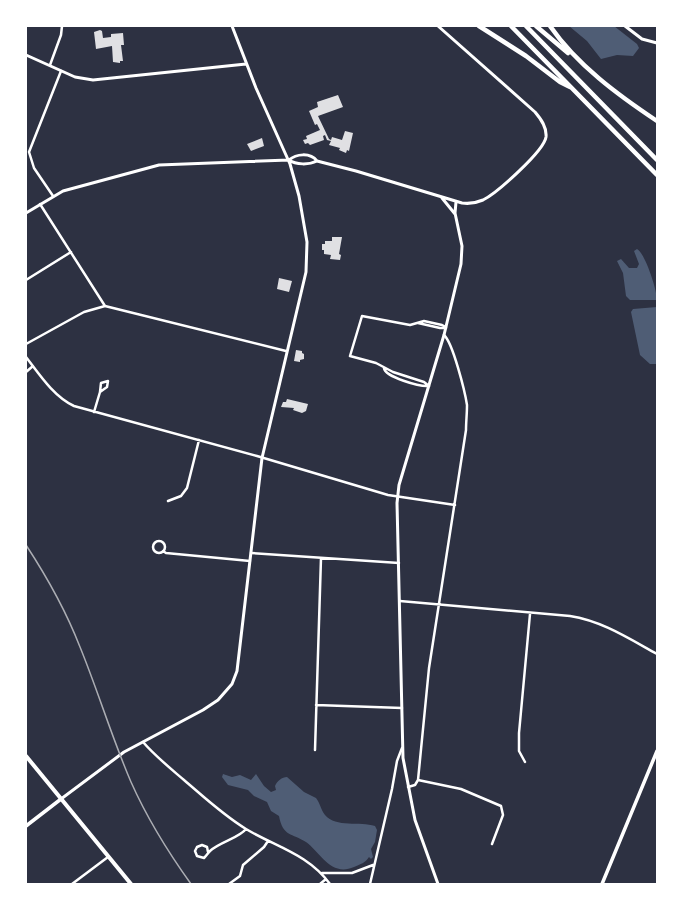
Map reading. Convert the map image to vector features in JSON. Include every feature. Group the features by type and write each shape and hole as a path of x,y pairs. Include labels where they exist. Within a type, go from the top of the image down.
{"highway":[{"path":"479,26 532,60 562,83 572,88"},
{"path":"511,26 656,175"},
{"path":"526,26 657,160"},
{"path":"536,26 621,95 657,121"},
{"path":"550,26 576,58"}],"main road":[{"path":"602,884 657,751"},
{"path":"26,756 131,884"},
{"path":"26,826 61,799"}],"street":[{"path":"50,65 61,35 62,26"},
{"path":"61,799 111,761 211,705 223,695 232,684 237,671 262,458 286,351 306,272 307,258 301,207 289,160 259,96 232,26"},
{"path":"26,213 53,196 72,188 158,166 289,160 300,155 312,156 317,160 456,202 475,203 491,195 537,153 544,143 546,131 543,122 535,112 438,26"},
{"path":"625,26 642,39 657,43"},
{"path":"26,55 83,79 98,80 246,64"},
{"path":"53,196 34,168 29,152 61,70"},
{"path":"289,160 298,164 312,163 317,160"},
{"path":"442,198 456,216"},
{"path":"438,884 417,828 402,748 397,497 446,328 462,254 461,234 456,216 456,202"},
{"path":"40,204 105,306"},
{"path":"26,280 71,252"},
{"path":"26,344 84,312 105,306 286,351"},
{"path":"429,386 424,382 384,368 376,363 350,356 362,316 406,324 424,321 442,324 446,328"},
{"path":"408,786 415,785 418,780 429,668 466,430 466,404 452,349 444,335"},
{"path":"26,357 55,392 67,403 94,412 199,440 397,497 455,505"},
{"path":"26,372 33,366"},
{"path":"384,368 386,374 423,386 429,386"},
{"path":"94,412 101,383 108,381 108,387 100,392"},
{"path":"168,502 181,496 187,488 199,440"},
{"path":"164,551 165,546 160,541 155,543 153,546 155,551 158,553 164,551 166,553 250,561"},
{"path":"251,552 399,563"},
{"path":"315,750 321,558"},
{"path":"400,601 530,614 570,616 590,620 607,626 657,654"},
{"path":"525,762 519,751 519,733 530,614"},
{"path":"316,705 402,708"},
{"path":"143,742 210,802 246,829 296,854 321,873 330,884"},
{"path":"370,884 397,761 402,748"},
{"path":"418,780 461,789 501,806 503,815 492,844"},
{"path":"208,852 207,847 202,845 197,847 195,851 197,856 202,858 226,840 241,834 246,829"},
{"path":"230,884 240,876 243,865 262,850 268,841"},
{"path":"72,884 108,856"},
{"path":"321,873 352,873 374,865"},
{"path":"320,884 326,879"}],"water":[{"path":"569,26 614,26 637,44 639,48 633,56 617,55 601,59 587,41"},
{"path":"637,249 644,257 650,272 657,300 630,300 626,296 623,273 617,261 621,259 629,268 637,268 639,264 634,251"},
{"path":"657,307 657,364 650,364 640,355 631,312 633,309"},
{"path":"223,774 232,777 240,775 251,780 256,774 264,786 271,792 276,790 275,786 278,781 287,777 304,792 316,798 325,815 335,822 375,826 377,830 375,842 371,849 373,857 371,859 369,857 363,863 346,869 339,869 333,866 306,842 289,834 283,828 279,816 271,811 267,802 254,796 248,790 228,785 222,777"}],"building":[{"path":"100,30 102,31 103,38 111,37 111,34 123,33 124,45 121,45 123,61 120,61 120,63 113,62 112,46 96,49 94,32"},
{"path":"338,95 343,107 318,116 329,139 331,140 332,137 342,140 345,131 353,133 349,151 347,150 346,153 339,150 340,148 329,145 331,141 327,140 325,135 323,136 324,140 310,145 308,143 305,144 303,140 307,139 306,136 320,130 317,124 315,125 309,111 318,107 317,102"},
{"path":"262,138 264,146 251,151 247,144"},
{"path":"332,237 342,237 339,254 341,255 340,260 330,259 331,255 324,254 324,250 322,250 322,244 325,244 325,241 332,241"},
{"path":"279,278 292,281 289,292 277,289"},
{"path":"296,350 302,351 304,354 304,359 300,360 300,362 294,361"},
{"path":"287,399 308,404 306,411 302,413 293,410 294,408 281,407 283,402 286,402"}],"railway":[{"path":"26,545 56,594 69,620 137,795 158,834 191,884"}]}
